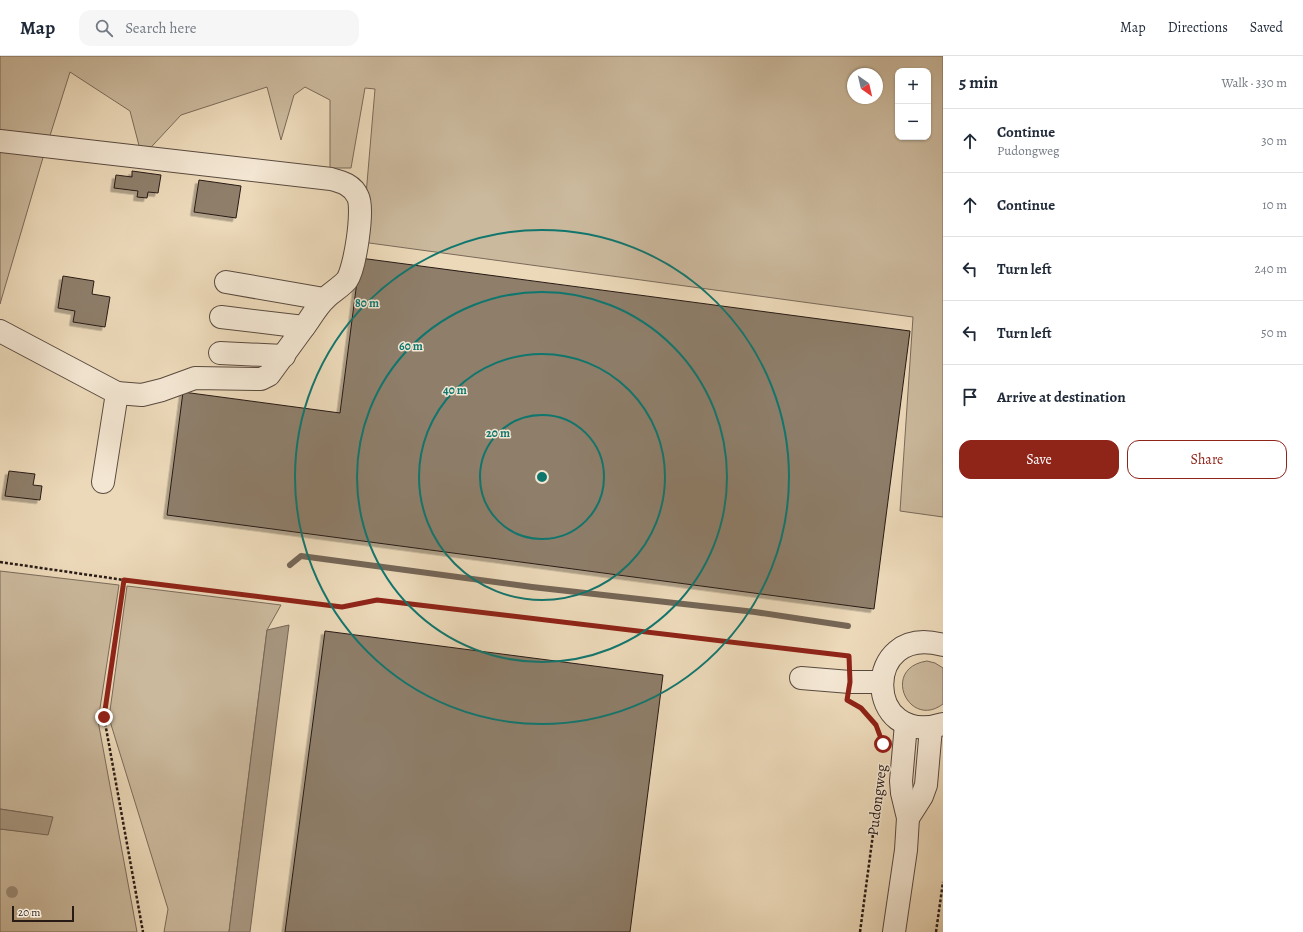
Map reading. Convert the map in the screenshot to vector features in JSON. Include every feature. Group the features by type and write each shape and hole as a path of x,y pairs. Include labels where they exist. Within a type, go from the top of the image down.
{"street":[{"path":"0,140 323,178 345,183 354,190 359,198 360,212 356,256 347,280 324,299 284,356 269,375 261,379 195,378 162,390 142,394 117,393 0,331"},
{"path":"226,282 324,299"},
{"path":"221,317 304,327"},
{"path":"220,353 284,356"},
{"path":"103,482 117,393"},
{"path":"937,726 918,728 906,724 896,717 888,707 883,695 881,682 885,668 892,656 902,647 923,641 943,644"},
{"path":"801,678 850,682 881,682"},
{"name":"Pudongweg","path":"894,932 906,850 908,818 902,793 906,724"},
{"name":"Pudongweg","path":"908,818 922,796 926,785 937,726"}],"path":[{"path":"0,562 124,580 342,607 377,600 849,656 850,682 847,700 861,708 871,719"},
{"path":"124,580 104,717 143,932"},
{"name":"Pudongweg","path":"876,725 883,744"},
{"name":"Pudongweg","path":"860,932 879,787"},
{"path":"936,932 943,882"}],"shaded area":[{"path":"0,56 943,56 943,517 900,511 913,317 362,242 375,89 365,88 351,168 330,168 330,100 305,87 294,95 281,140 267,87 181,115 142,157 130,111 70,72 0,304"},
{"path":"0,571 119,585 98,721 137,932 0,932 0,829 48,834 52,817 0,809"},
{"path":"127,586 281,605 267,630 229,932 164,932 168,909 109,718"},
{"path":"289,625 250,932 229,932 267,630"},
{"path":"927,661 935,663 943,668 943,704 931,710 920,709 911,704 905,695 902,685 905,674 913,666"},
{"path":"0,809 53,817 48,835 0,829"}],"building":[{"path":"132,171 161,175 158,193 148,192 147,198 137,197 138,191 114,188 116,175 132,177"},
{"path":"199,180 241,186 236,218 194,212"},
{"path":"360,258 910,331 874,609 167,515 183,392 340,413"},
{"path":"63,276 94,281 92,294 110,297 105,327 73,322 75,311 58,308"},
{"path":"9,471 35,474 33,485 42,486 40,500 5,496"},
{"path":"325,631 663,675 630,932 285,932"}],"waterway":[{"path":"290,565 301,556 532,587 755,612 848,626"}],"route":[{"path":"104,717 124,580 342,607 377,600 849,656 850,682 847,700 861,708 876,725 883,744"}]}
